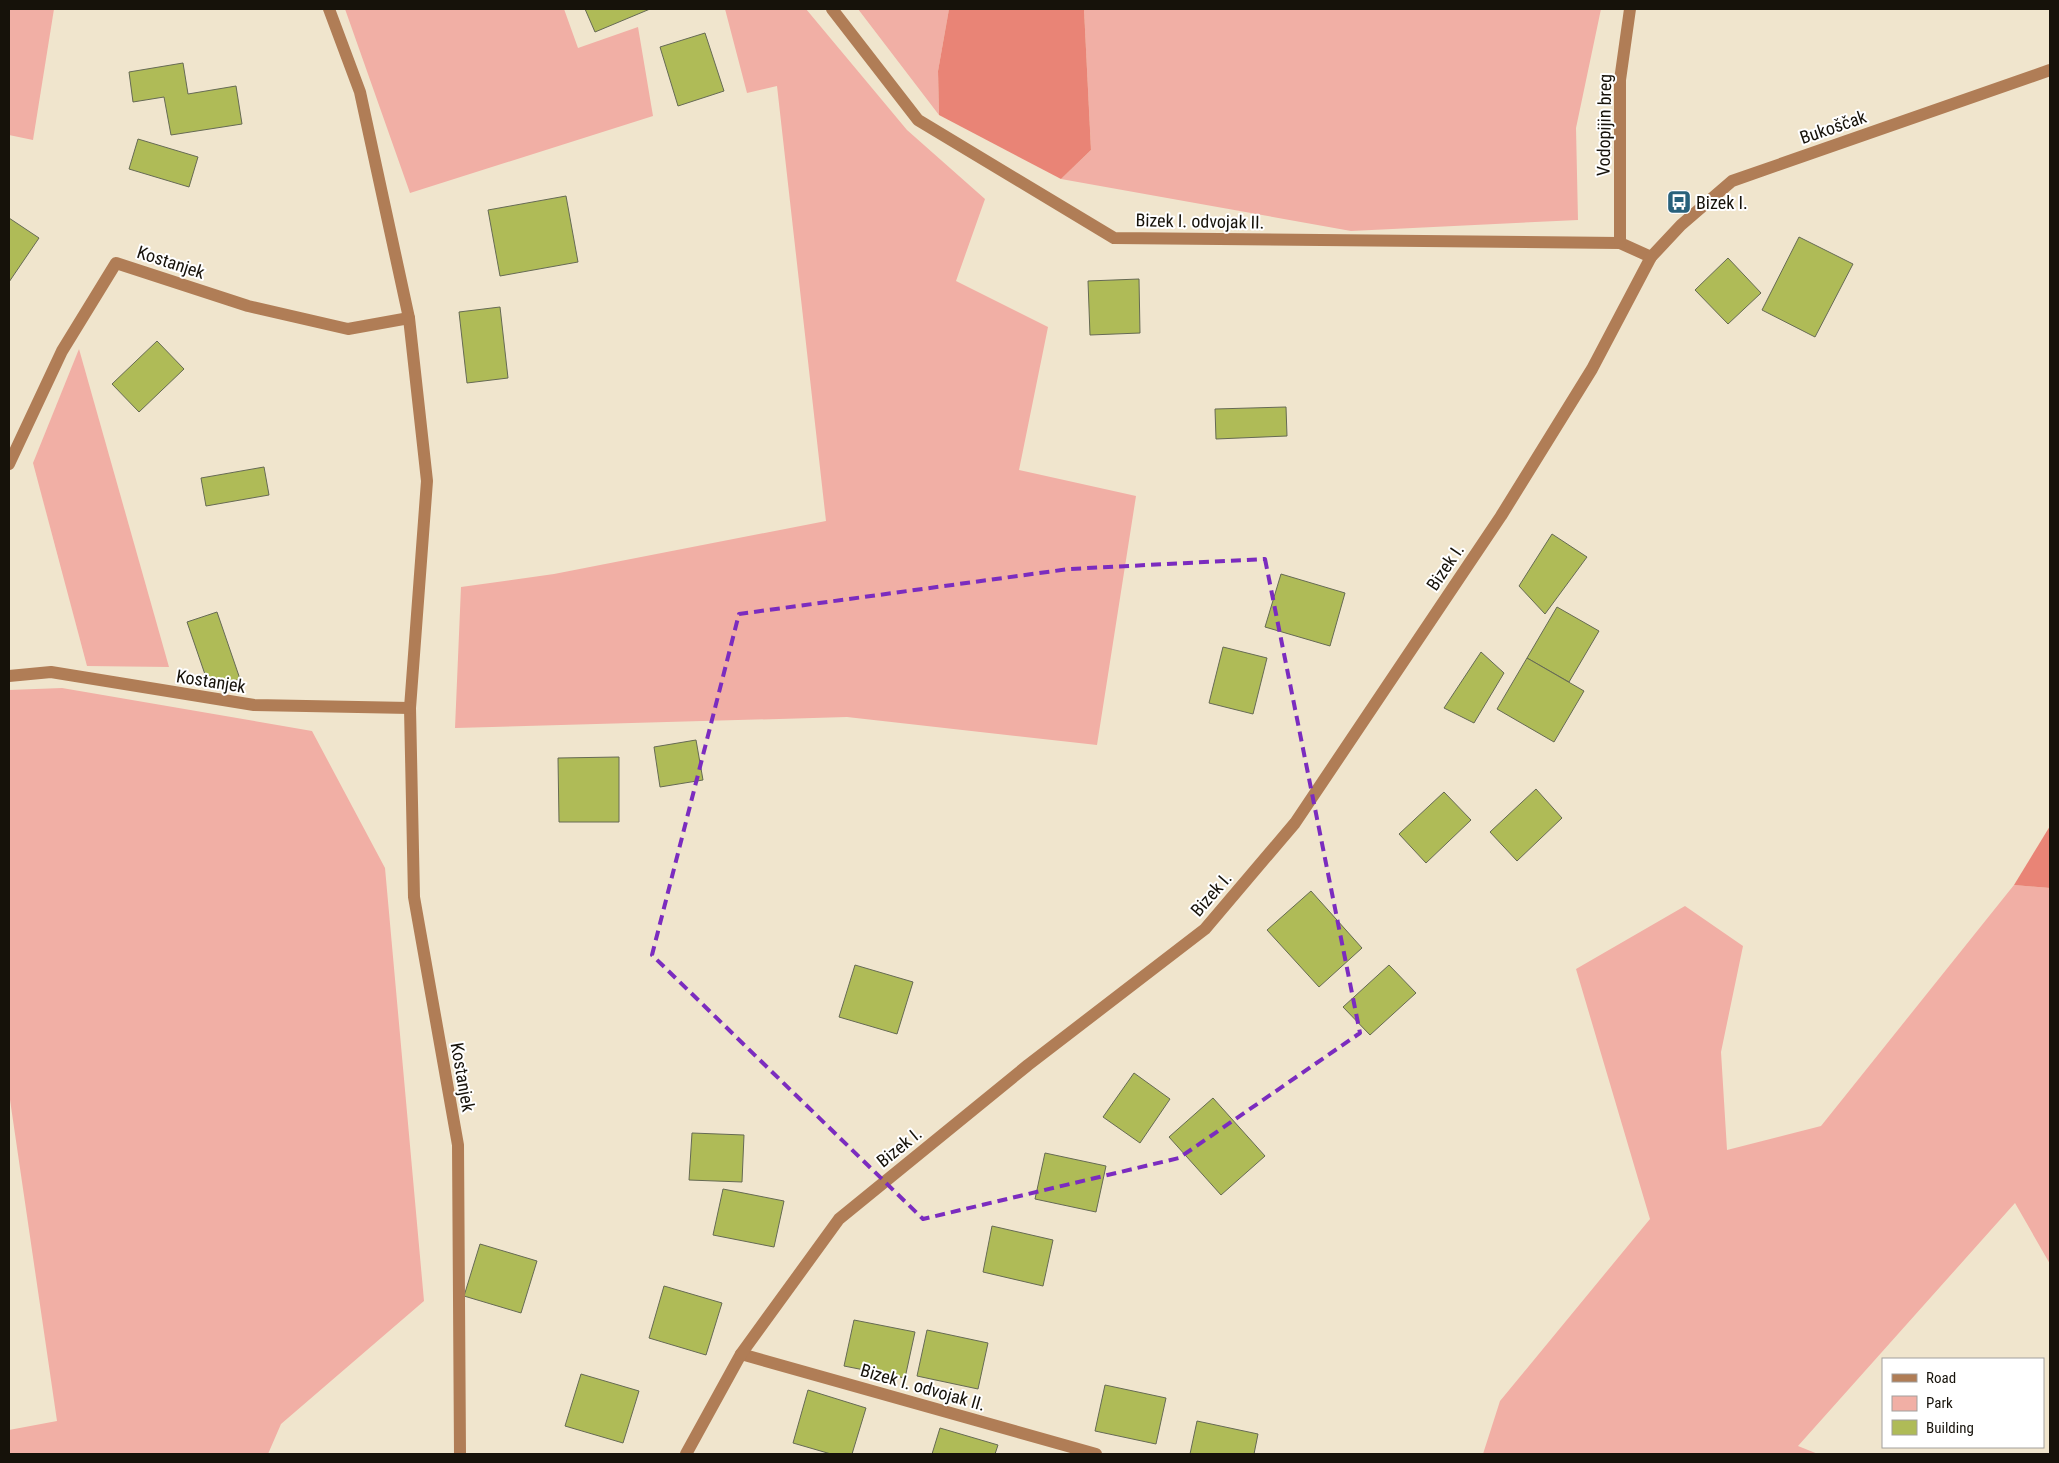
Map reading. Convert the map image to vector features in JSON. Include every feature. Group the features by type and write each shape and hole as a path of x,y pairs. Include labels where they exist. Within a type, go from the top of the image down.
{"street":[{"name":"Kostanjek","path":"329,9 360,92 409,318 427,481 410,708 414,897 458,1145 460,1454"},
{"name":"Bizek I. odvojak II.","path":"832,9 918,120 1114,238 1620,243 1651,257"},
{"name":"Vodopijin breg","path":"1620,243 1620,80 1630,9"},
{"name":"Bukoščak","path":"1651,257 1680,225 1732,181 2050,70"},
{"name":"Bizek I.","path":"686,1454 741,1354 838,1220 1028,1065 1205,929 1295,823 1501,516 1592,369 1651,257"},
{"name":"Kostanjek","path":"9,464 62,351 116,262 248,306 348,329 409,318"},
{"name":"Kostanjek","path":"9,676 51,672 254,705 410,708"},
{"name":"Bizek I. odvojak II.","path":"741,1354 1096,1454"}],"highlighted area":[{"path":"1265,559 1360,1033 1179,1158 923,1219 652,955 739,614 1069,569"}],"green space":[{"path":"9,9 54,9 33,140 9,135"},
{"path":"345,9 564,9 578,48 638,27 653,116 410,193"},
{"path":"725,9 806,9 907,130 985,199 956,281 1048,327 1019,470 1136,496 1097,745 847,717 455,728 461,587 554,574 826,521 777,86 747,93"},
{"path":"858,9 949,9 938,71 939,115"},
{"path":"1084,9 1601,9 1576,128 1578,220 1351,231 1061,179 1091,150"},
{"path":"79,349 169,667 87,666 33,463"},
{"path":"62,688 312,731 385,868 424,1301 281,1424 268,1454 9,1454 9,1430 57,1421 9,1093 9,690"},
{"path":"2014,885 2050,888 2050,1264 2015,1203 1798,1446 1818,1454 1483,1454 1500,1401 1650,1219 1576,969 1685,906 1743,946 1721,1052 1727,1150 1821,1126"}],"shaded area":[{"path":"949,9 1084,9 1091,150 1061,179 939,115 938,71"},
{"path":"2050,826 2050,888 2014,885"}],"building":[{"path":"585,9 650,9 595,32"},
{"path":"705,33 724,91 678,106 660,47"},
{"path":"183,63 188,94 236,86 242,124 171,135 164,97 133,102 129,72"},
{"path":"138,139 198,157 189,187 129,169"},
{"path":"566,196 578,262 500,276 488,210"},
{"path":"9,218 39,238 9,282"},
{"path":"1799,237 1853,264 1815,337 1762,310"},
{"path":"1728,258 1761,293 1728,324 1695,290"},
{"path":"1139,279 1140,333 1090,335 1088,281"},
{"path":"500,307 508,378 467,383 459,312"},
{"path":"157,341 184,369 139,412 112,384"},
{"path":"1286,407 1287,436 1216,439 1215,409"},
{"path":"264,467 269,495 206,506 201,478"},
{"path":"1552,534 1587,557 1545,614 1519,586"},
{"path":"1281,574 1345,593 1330,646 1265,627"},
{"path":"1557,607 1599,631 1569,682 1527,658"},
{"path":"217,612 240,679 210,689 187,622"},
{"path":"1223,647 1267,658 1253,714 1209,703"},
{"path":"1481,652 1504,673 1474,723 1444,708"},
{"path":"1527,658 1584,691 1554,742 1497,709"},
{"path":"696,740 703,780 660,787 654,747"},
{"path":"619,757 619,822 559,822 558,758"},
{"path":"1536,789 1562,818 1517,861 1490,832"},
{"path":"1444,792 1471,820 1426,863 1399,834"},
{"path":"1311,891 1362,948 1319,987 1267,930"},
{"path":"855,965 913,982 897,1034 839,1017"},
{"path":"1389,965 1416,993 1370,1035 1343,1007"},
{"path":"1134,1073 1170,1099 1140,1143 1103,1117"},
{"path":"1213,1098 1265,1156 1221,1195 1169,1137"},
{"path":"692,1133 744,1135 742,1182 689,1180"},
{"path":"1045,1153 1106,1166 1096,1212 1035,1199"},
{"path":"723,1189 784,1201 774,1247 713,1235"},
{"path":"992,1226 1053,1240 1043,1286 983,1272"},
{"path":"480,1244 537,1261 521,1313 464,1296"},
{"path":"664,1286 722,1303 706,1355 649,1338"},
{"path":"854,1320 915,1332 905,1378 844,1366"},
{"path":"927,1330 988,1343 978,1389 917,1376"},
{"path":"581,1374 639,1391 623,1443 565,1426"},
{"path":"1105,1385 1166,1398 1156,1444 1095,1431"},
{"path":"808,1390 866,1408 852,1454 831,1454 793,1443"},
{"path":"1197,1421 1258,1434 1254,1454 1190,1454"},
{"path":"940,1428 998,1445 995,1454 932,1454"}],"place":[{"name":"Bizek I.","path":"1679,202"}]}
